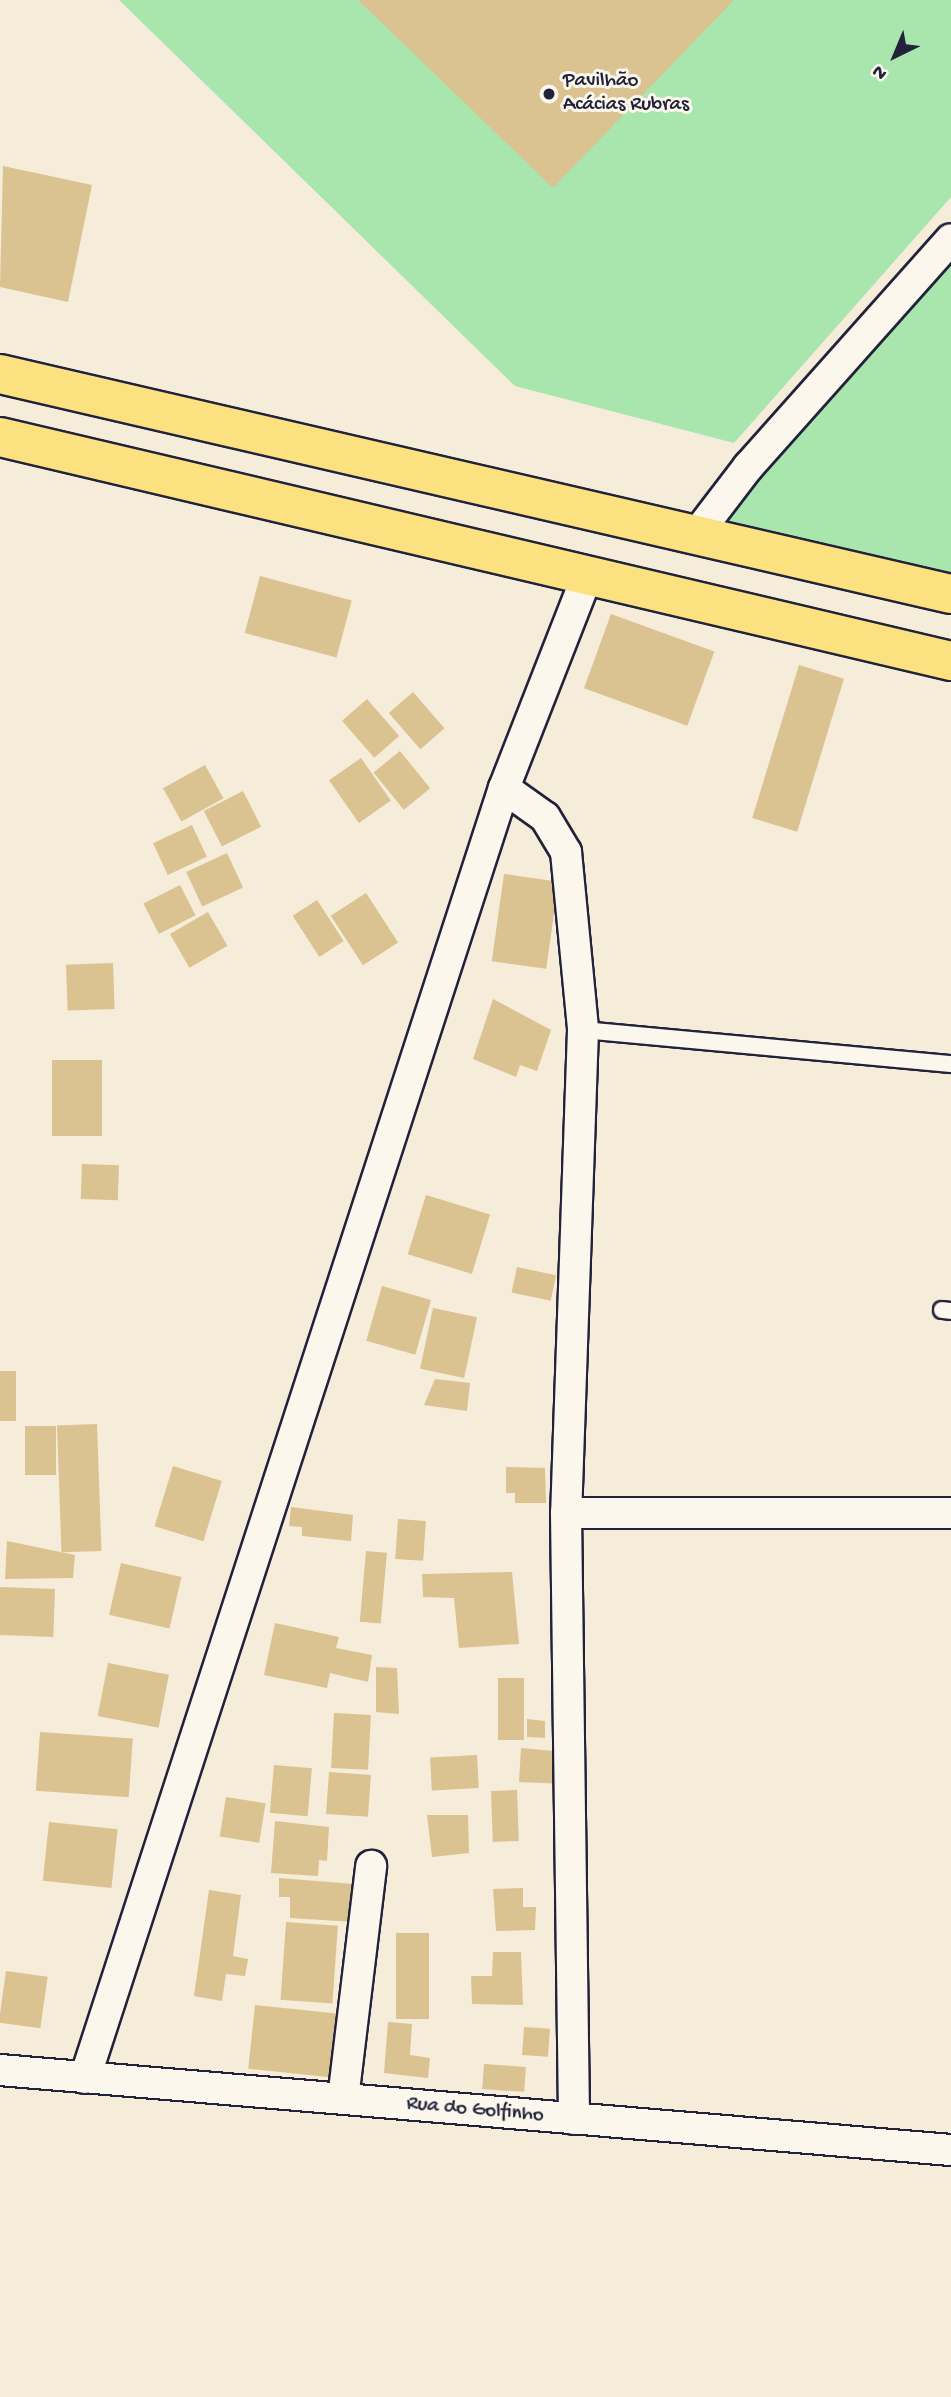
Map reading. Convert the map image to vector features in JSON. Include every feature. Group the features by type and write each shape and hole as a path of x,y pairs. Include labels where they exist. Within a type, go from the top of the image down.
{"main road":[{"path":"0,374 951,594"},
{"path":"0,437 951,661"}],"street":[{"path":"696,535 757,457 951,239"},
{"path":"85,2078 504,788 587,576"},
{"path":"504,788 545,817 566,852 583,1030 566,1513 574,2119"},
{"path":"566,1513 951,1513"},
{"path":"343,2099 371,1866"},
{"name":"Rua do Golfinho","path":"0,2070 951,2150"}],"lane":[{"path":"583,1030 951,1064"}],"green space":[{"path":"119,0 951,0 951,197 734,443 515,386"},
{"path":"951,245 951,594 696,535"}],"building":[{"name":"Pavilhão Acácias Rubras","path":"358,0 734,0 553,188"},
{"path":"3,166 92,185 68,302 0,287"},
{"path":"260,576 352,601 336,658 245,633"},
{"path":"611,614 714,652 687,726 584,688"},
{"path":"799,665 844,679 797,832 752,818"},
{"path":"413,692 444,728 420,749 389,713"},
{"path":"367,699 399,736 374,758 342,721"},
{"path":"400,751 430,788 404,810 374,772"},
{"path":"361,758 391,801 359,823 329,780"},
{"path":"205,765 223,798 181,822 163,788"},
{"path":"243,791 261,827 222,847 204,811"},
{"path":"192,825 207,857 168,875 153,843"},
{"path":"227,853 243,887 202,906 186,872"},
{"path":"504,874 558,882 546,969 492,961"},
{"path":"180,885 195,915 159,934 143,904"},
{"path":"366,893 398,942 363,965 331,916"},
{"path":"317,900 344,941 319,957 293,916"},
{"path":"208,912 228,946 189,968 170,934"},
{"path":"113,963 115,1009 68,1011 66,965"},
{"path":"493,999 551,1030 537,1071 520,1065 516,1077 473,1059"},
{"path":"52,1060 102,1060 102,1136 52,1136"},
{"path":"82,1164 119,1165 118,1200 81,1199"},
{"path":"426,1195 490,1215 472,1274 408,1254"},
{"path":"517,1267 556,1275 551,1301 512,1292"},
{"path":"382,1286 431,1300 415,1355 366,1341"},
{"path":"433,1308 477,1317 464,1378 420,1369"},
{"path":"0,1371 16,1371 16,1421 0,1421"},
{"path":"435,1379 470,1383 467,1411 424,1405"},
{"path":"97,1424 101,1551 61,1552 57,1425"},
{"path":"25,1426 56,1426 56,1475 25,1475"},
{"path":"173,1466 222,1481 203,1541 155,1526"},
{"path":"506,1467 545,1468 546,1503 515,1503 515,1493 506,1493"},
{"path":"291,1507 353,1515 351,1541 302,1536 302,1527 289,1526"},
{"path":"398,1519 426,1521 423,1561 395,1559"},
{"path":"7,1541 75,1555 73,1578 5,1579"},
{"path":"366,1551 387,1553 381,1624 360,1622"},
{"path":"121,1563 181,1577 169,1629 109,1615"},
{"path":"512,1572 519,1644 459,1648 454,1598 423,1597 422,1574"},
{"path":"0,1587 55,1589 53,1637 0,1635"},
{"path":"275,1623 339,1637 336,1648 372,1655 368,1682 330,1673 327,1688 264,1675"},
{"path":"108,1663 169,1675 159,1728 98,1716"},
{"path":"376,1667 397,1668 399,1714 376,1712"},
{"path":"498,1678 524,1678 524,1740 498,1740"},
{"path":"334,1713 371,1715 368,1770 331,1768"},
{"path":"527,1719 545,1721 545,1738 527,1737"},
{"path":"40,1732 133,1738 129,1797 36,1791"},
{"path":"521,1748 554,1751 553,1762 566,1763 565,1784 519,1782"},
{"path":"477,1755 479,1788 432,1790 430,1757"},
{"path":"274,1765 312,1768 308,1816 270,1813"},
{"path":"329,1772 371,1775 368,1817 326,1814"},
{"path":"517,1790 519,1841 493,1842 491,1791"},
{"path":"226,1797 266,1803 259,1843 220,1837"},
{"path":"427,1815 468,1815 469,1853 432,1857"},
{"path":"275,1821 329,1827 327,1861 319,1860 318,1876 271,1873"},
{"path":"49,1822 118,1829 111,1888 43,1881"},
{"path":"279,1878 354,1884 354,1922 290,1918 290,1897 279,1897"},
{"path":"523,1888 523,1907 536,1907 535,1930 496,1931 493,1889"},
{"path":"209,1890 241,1895 233,1956 248,1959 245,1976 226,1974 222,2001 194,1996"},
{"path":"286,1922 338,1926 332,2003 281,2000"},
{"path":"396,1933 429,1933 429,2019 396,2019"},
{"path":"493,1952 521,1952 523,2005 472,2004 471,1976 492,1976"},
{"path":"6,1971 48,1977 40,2028 0,2023"},
{"path":"255,2005 344,2014 337,2078 248,2069"},
{"path":"388,2022 412,2024 410,2055 430,2058 428,2078 384,2073"},
{"path":"524,2027 550,2029 548,2057 522,2055"},
{"path":"484,2064 526,2067 524,2092 482,2089"}],"place":[{"name":"Pavilhão Acácias Rubras","path":"549,94"}]}
